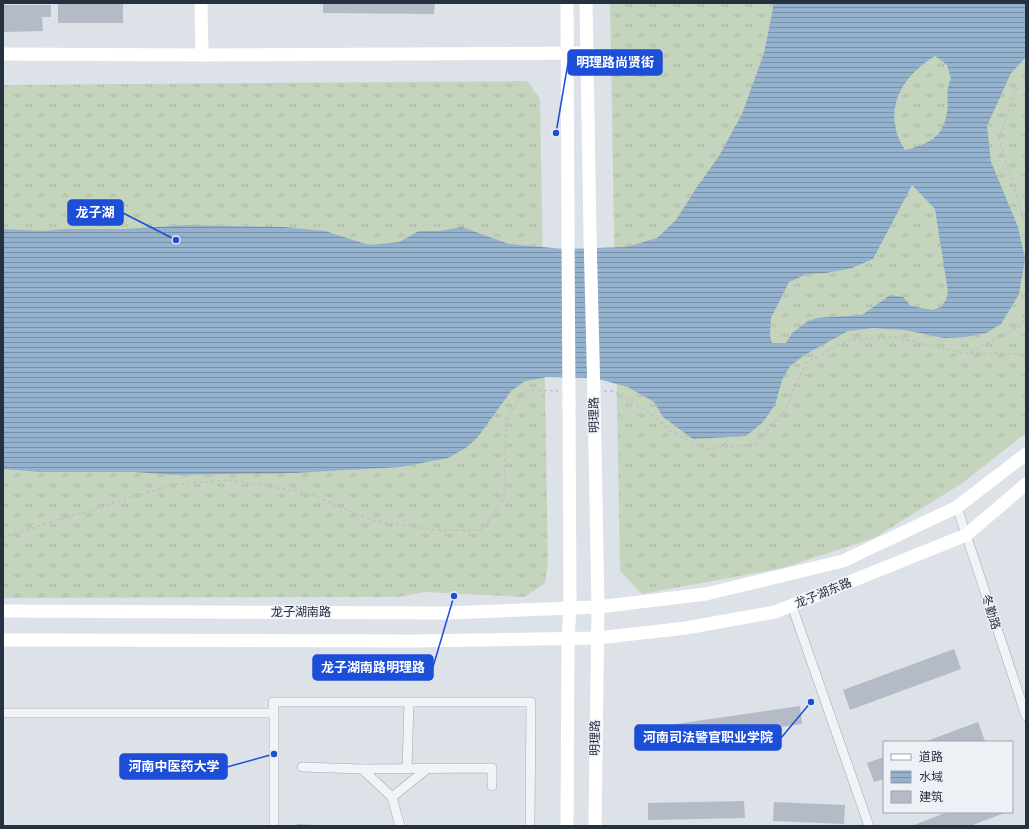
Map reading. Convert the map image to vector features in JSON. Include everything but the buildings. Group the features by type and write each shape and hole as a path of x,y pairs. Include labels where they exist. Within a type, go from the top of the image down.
{"street":[{"path":"201,3 202,55"},
{"name":"明理路","path":"567,3 568,235 566,396 570,608 568,639 567,826"},
{"name":"明理路","path":"586,3 590,234 596,394 598,607 596,638 594,826"},
{"path":"3,54 202,55 586,53"},
{"name":"龙子湖东路","path":"598,607 706,594 843,560 957,507 1026,454"},
{"name":"龙子湖东路","path":"596,638 686,628 774,612 792,606 966,535 1026,484"},
{"name":"冬勤路","path":"957,507 1026,716"},
{"path":"792,606 869,826"},
{"name":"龙子湖南路","path":"3,611 447,613 598,607"},
{"path":"3,640 414,641 596,638"},
{"path":"274,826 273,702 531,702 530,826"},
{"path":"407,769 409,702"},
{"path":"3,713 274,713"},
{"path":"302,767 362,769 492,768 492,786"},
{"path":"392,797 427,768"},
{"path":"362,769 392,797 400,826"}],"path":[{"path":"1026,78 1013,94 999,140 1026,227"},
{"path":"968,353 1021,326 1026,310"},
{"path":"596,394 613,391 651,414 672,432 705,449 755,444 784,411 806,363 850,339 894,337 968,353 1026,354"},
{"path":"3,538 175,484 234,480 310,494 374,522 436,530 482,530 504,499 506,419 525,390 566,396"}],"green space":[{"path":"610,3 1026,3 1026,433 961,484 874,538 783,568 642,594 620,571"},
{"path":"527,81 540,99 548,562 545,583 525,597 425,592 398,597 3,598 3,85"}],"water":[{"path":"774,3 1026,3 1026,57 1011,73 987,126 991,162 1018,227 1025,259 1019,294 1001,324 986,333 965,337 944,338 905,330 873,328 848,331 806,354 790,366 782,380 775,405 763,422 746,436 693,439 663,417 654,402 628,387 594,378 547,377 525,381 511,391 477,438 467,447 448,458 401,467 293,473 174,475 135,472 40,472 3,469 3,229 42,231 67,229 124,229 187,225 284,227 325,231 369,245 399,242 419,231 439,231 462,227 509,244 564,249 627,247 657,238 676,220 719,156 742,114 764,53","holes":["935,56 947,65 951,79 948,87 948,108 945,121 938,134 933,138 927,142 905,150 898,136 895,123 895,110 898,97 912,74","912,185 935,209 948,292 946,300 941,307 932,310 911,306 903,297 890,295 862,315 817,318 808,321 792,333 786,343 772,343 770,336 771,318 789,282 807,274 826,273 852,268 873,259"]}],"place":[{"name":"明理路尚贤街","path":"556,133"},
{"name":"龙子湖","path":"176,240"},
{"name":"龙子湖南路明理路","path":"454,596"},
{"name":"河南司法警官职业学院","path":"811,702"},
{"name":"河南中医药大学","path":"274,754"}]}
